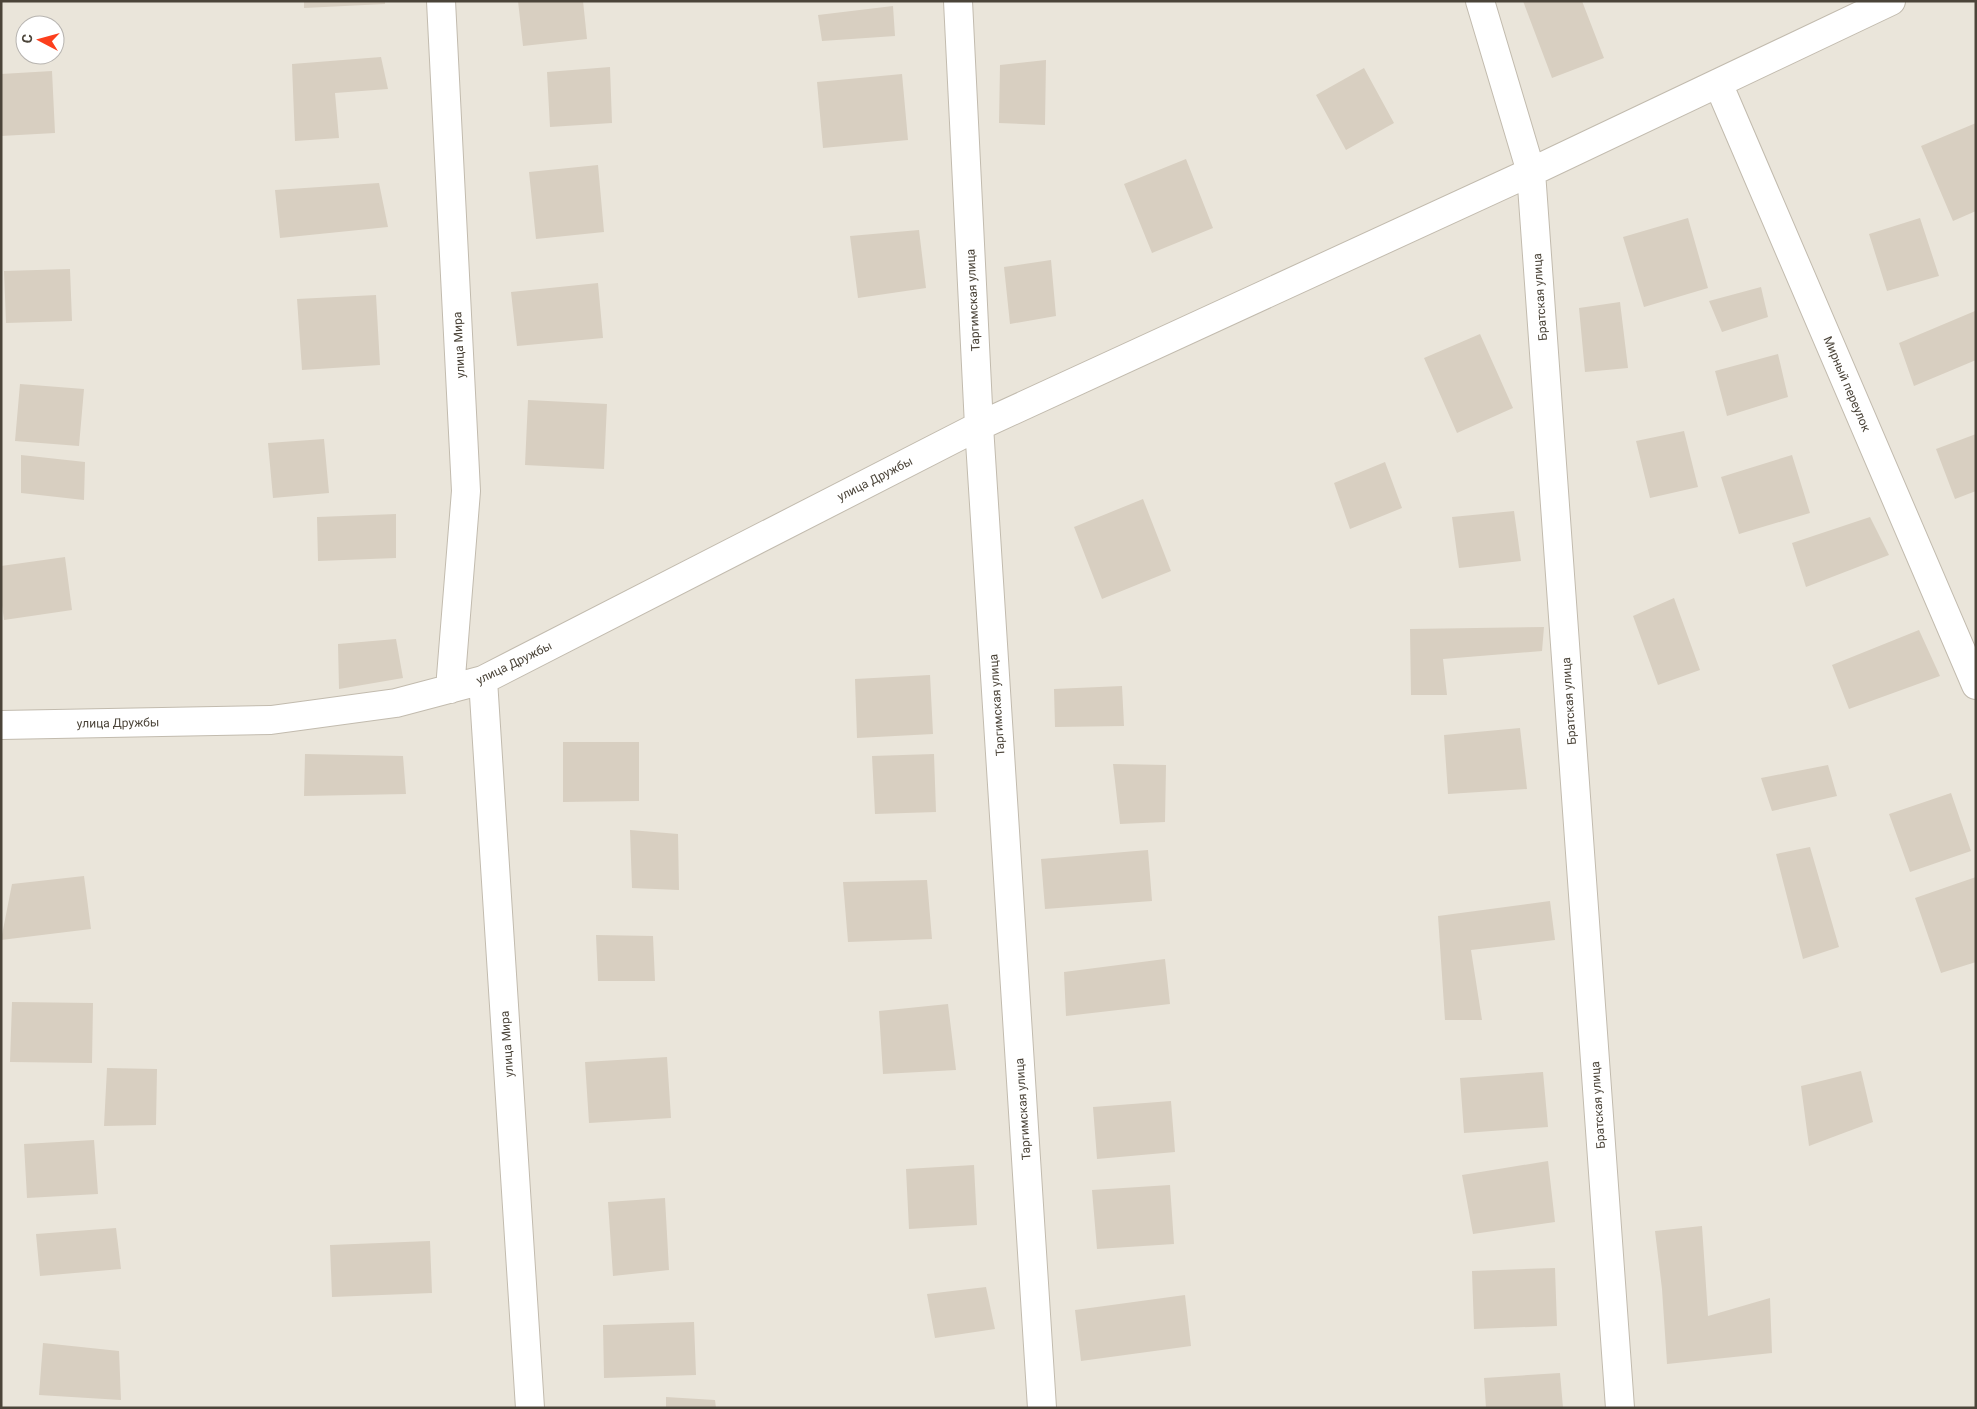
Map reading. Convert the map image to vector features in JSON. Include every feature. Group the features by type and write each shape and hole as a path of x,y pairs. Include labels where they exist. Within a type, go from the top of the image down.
{"street":[{"name":"улица Мира","path":"441,1 466,491 450,688"},
{"name":"Таргимская улица","path":"958,1 979,426 1042,1408"},
{"name":"Братская улица","path":"1480,1 1531,172 1620,1408"},
{"name":"улица Дружбы","path":"1,725 271,720 396,703 483,680 979,426 1531,172 1891,1"},
{"name":"Мирный переулок","path":"1718,83 1976,685"},
{"name":"улица Мира","path":"483,680 530,1408"}],"shaded area":[{"path":"1,1 1976,1 1976,1408 1,1408"}],"building":[{"path":"304,1 385,1 385,4 304,8"},
{"path":"518,1 583,1 587,39 523,46"},
{"path":"1523,1 1582,1 1604,58 1552,78"},
{"path":"893,6 895,36 822,41 818,15"},
{"path":"381,57 388,89 335,93 339,138 295,141 292,64"},
{"path":"1046,60 1045,125 999,123 1000,65"},
{"path":"610,67 612,123 550,127 547,72"},
{"path":"1364,68 1394,123 1346,150 1316,95"},
{"path":"52,71 55,133 1,136 1,74"},
{"path":"902,74 908,140 823,148 817,82"},
{"path":"1976,123 1976,211 1953,221 1921,146"},
{"path":"1186,159 1213,228 1152,253 1124,184"},
{"path":"598,165 604,232 536,239 529,172"},
{"path":"379,183 388,227 280,238 275,190"},
{"path":"1688,218 1708,288 1644,307 1623,237"},
{"path":"1920,218 1939,276 1887,291 1869,234"},
{"path":"919,230 926,288 858,298 850,236"},
{"path":"1051,260 1056,316 1010,324 1004,267"},
{"path":"70,269 72,321 6,323 4,271"},
{"path":"598,283 603,338 517,346 511,292"},
{"path":"1761,287 1768,317 1722,332 1709,301"},
{"path":"376,295 380,365 302,370 297,299"},
{"path":"1620,302 1628,368 1585,372 1579,308"},
{"path":"1975,311 1976,360 1914,386 1899,343"},
{"path":"1480,334 1513,408 1457,433 1424,358"},
{"path":"1778,354 1788,397 1727,416 1715,371"},
{"path":"20,384 84,389 79,446 15,441"},
{"path":"528,400 607,404 604,469 525,465"},
{"path":"1684,431 1698,487 1650,498 1636,441"},
{"path":"1976,434 1976,491 1955,499 1936,449"},
{"path":"324,439 329,493 273,498 268,443"},
{"path":"21,455 85,462 84,500 21,493"},
{"path":"1792,455 1810,513 1739,534 1721,477"},
{"path":"1385,462 1402,508 1350,529 1334,483"},
{"path":"1143,499 1171,571 1102,599 1074,527"},
{"path":"1514,511 1521,561 1459,568 1452,517"},
{"path":"396,514 396,558 318,561 317,517"},
{"path":"1870,517 1889,555 1806,587 1792,543"},
{"path":"65,557 72,610 4,620 1,598 1,566"},
{"path":"1674,598 1700,670 1658,685 1633,616"},
{"path":"1544,627 1542,651 1443,659 1447,695 1411,695 1410,629"},
{"path":"1919,630 1940,676 1849,709 1832,665"},
{"path":"396,639 403,678 339,689 338,644"},
{"path":"930,675 933,734 857,738 855,679"},
{"path":"1122,686 1124,726 1055,727 1054,689"},
{"path":"1520,728 1527,789 1448,794 1444,735"},
{"path":"563,742 639,742 639,801 563,802"},
{"path":"305,754 403,756 406,794 304,796"},
{"path":"934,754 936,812 875,814 872,756"},
{"path":"1113,764 1166,765 1165,822 1120,824"},
{"path":"1828,765 1837,796 1772,811 1761,778"},
{"path":"1951,793 1971,851 1910,872 1889,814"},
{"path":"630,830 678,834 679,890 632,888"},
{"path":"1810,847 1839,947 1803,959 1776,854"},
{"path":"1148,850 1152,901 1045,909 1041,859"},
{"path":"84,876 91,929 1,940 12,884"},
{"path":"1976,877 1976,962 1941,973 1915,898"},
{"path":"927,880 932,939 848,942 843,882"},
{"path":"1550,901 1555,940 1471,950 1482,1020 1445,1020 1438,916"},
{"path":"596,935 653,936 655,981 598,981"},
{"path":"1165,959 1170,1004 1066,1016 1064,972"},
{"path":"12,1002 93,1003 92,1063 10,1062"},
{"path":"948,1004 956,1070 883,1074 879,1011"},
{"path":"667,1057 671,1118 589,1123 585,1062"},
{"path":"107,1068 157,1069 156,1125 104,1126"},
{"path":"1861,1071 1873,1122 1809,1146 1801,1086"},
{"path":"1543,1072 1548,1127 1464,1133 1460,1078"},
{"path":"1171,1101 1175,1152 1097,1159 1093,1107"},
{"path":"94,1140 98,1194 27,1198 24,1144"},
{"path":"1548,1161 1555,1222 1473,1234 1462,1175"},
{"path":"974,1165 977,1225 909,1229 906,1169"},
{"path":"1170,1185 1174,1244 1097,1249 1092,1190"},
{"path":"665,1198 669,1270 613,1276 608,1202"},
{"path":"1702,1226 1708,1316 1770,1298 1772,1353 1667,1364 1662,1289 1655,1231"},
{"path":"116,1228 121,1269 40,1276 36,1234"},
{"path":"430,1241 432,1293 332,1297 330,1245"},
{"path":"1555,1268 1557,1326 1474,1329 1472,1271"},
{"path":"986,1287 995,1329 935,1338 927,1294"},
{"path":"1185,1295 1191,1346 1081,1361 1075,1310"},
{"path":"694,1322 696,1375 604,1378 603,1325"},
{"path":"43,1343 119,1351 121,1400 39,1395"},
{"path":"1560,1373 1563,1408 1486,1408 1484,1378"},
{"path":"666,1397 715,1400 716,1408 666,1408"}]}
